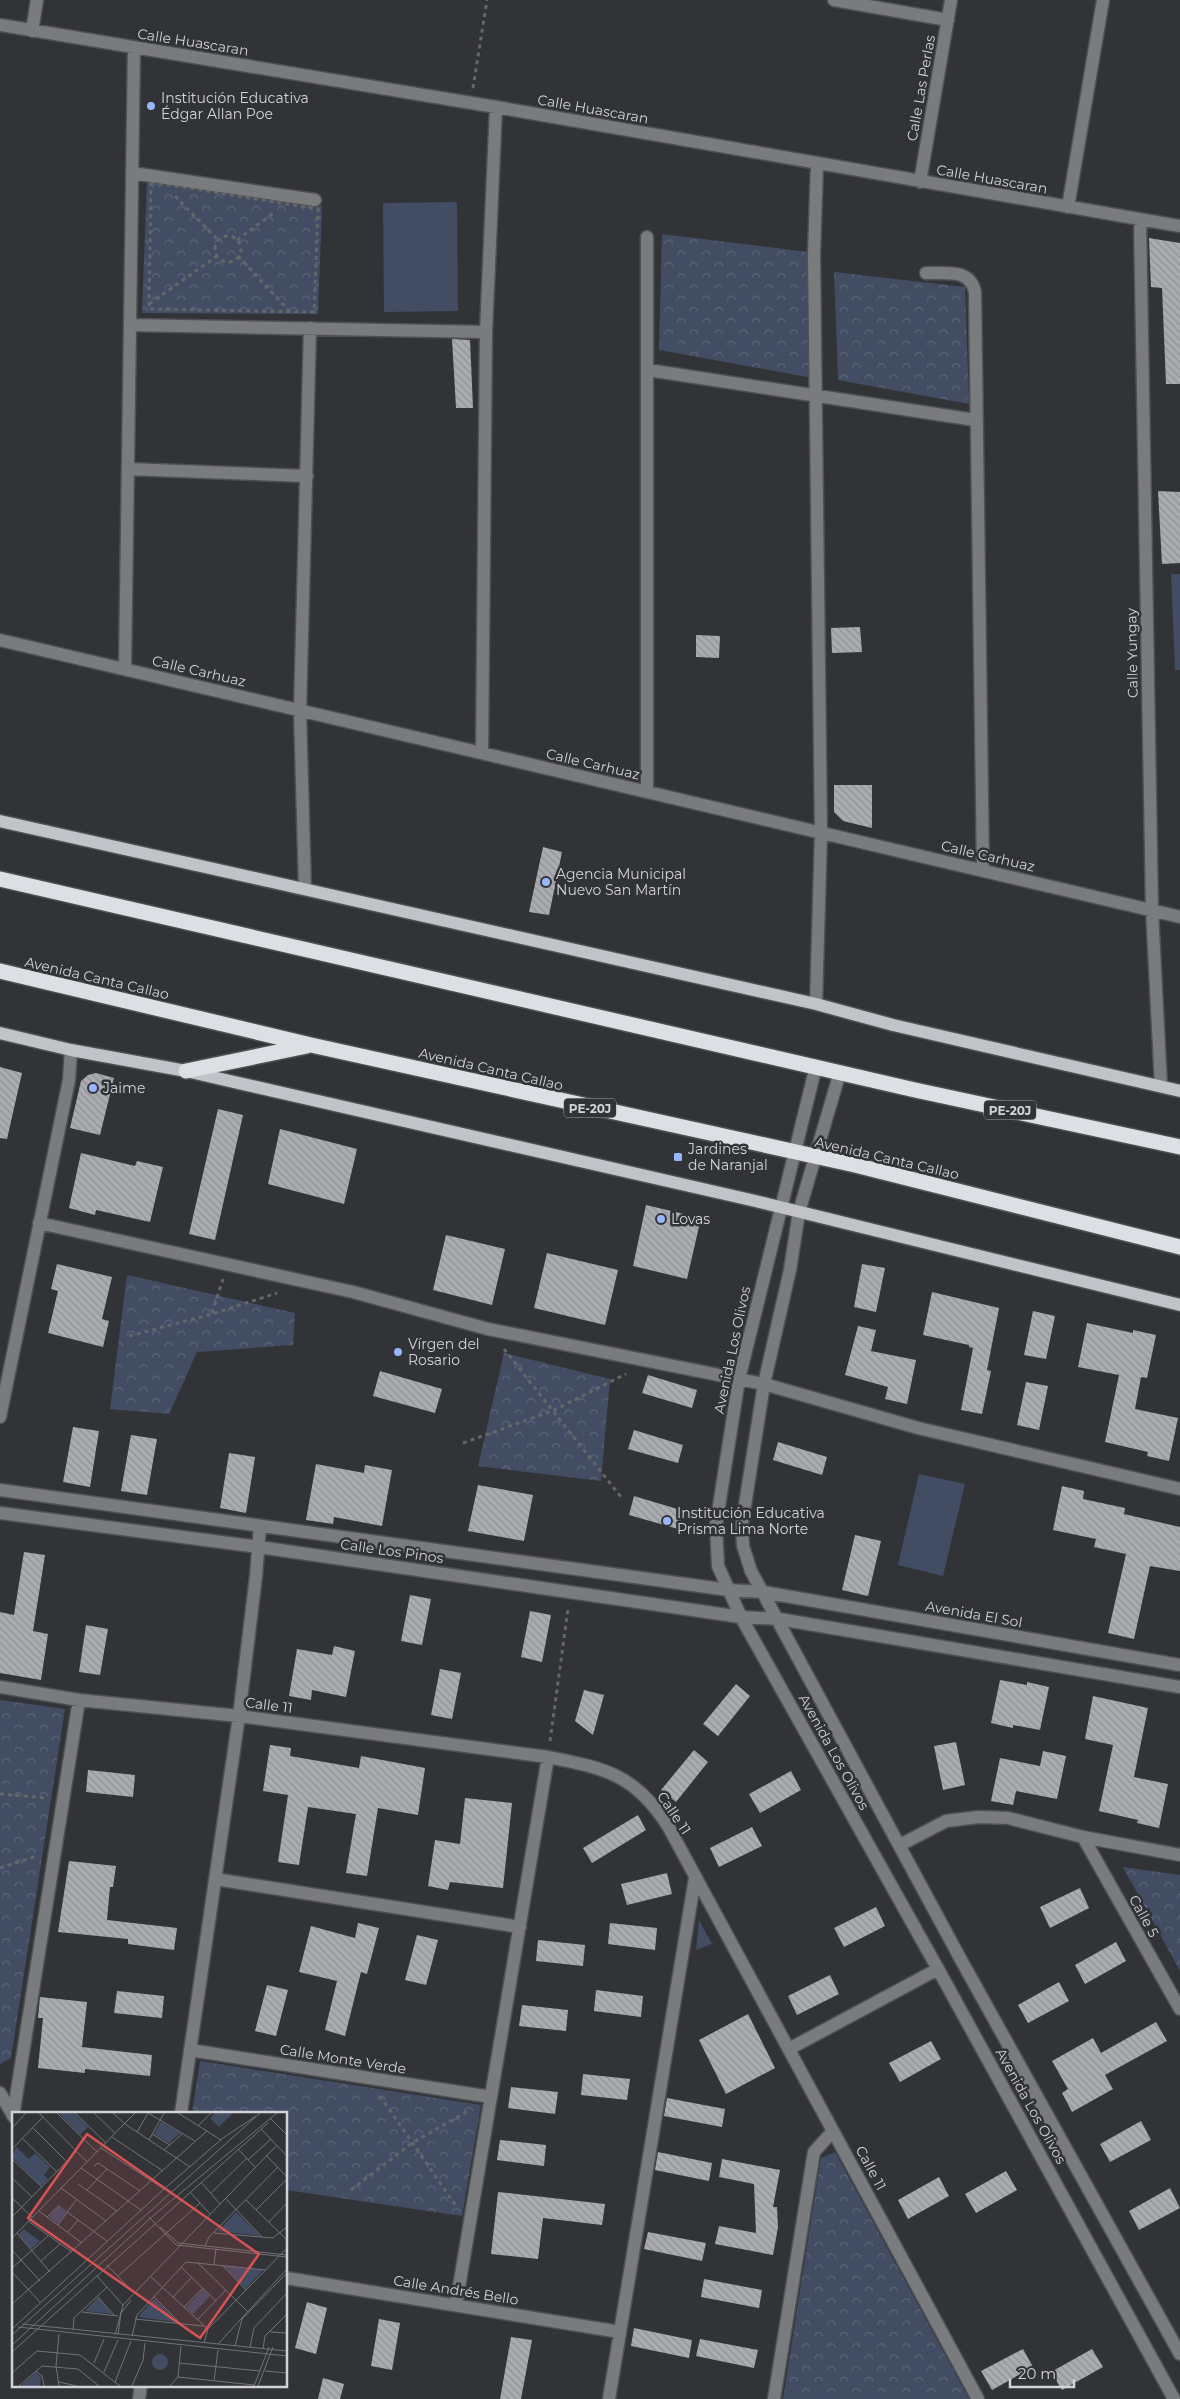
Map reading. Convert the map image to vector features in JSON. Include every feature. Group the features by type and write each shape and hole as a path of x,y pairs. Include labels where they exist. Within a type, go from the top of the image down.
{"highway":[{"name":"PE-20J","path":"0,879 840,1072 1180,1147"},
{"name":"Avenida Canta Callao","path":"0,971 311,1045 816,1157 1180,1247"},
{"path":"186,1071 311,1045"}],"main road":[{"path":"0,821 816,1004 893,1025 1180,1091"},
{"path":"0,1033 71,1050 186,1071 780,1207 1180,1305"}],"street":[{"path":"32,30 37,0"},
{"path":"834,0 948,20"},
{"name":"Calle Las Perlas","path":"920,182 952,0"},
{"path":"1068,207 1103,0"},
{"name":"Calle Huascaran","path":"0,25 496,107 1180,226"},
{"path":"125,669 134,48"},
{"path":"482,753 486,332 496,107"},
{"path":"816,1004 821,833 814,255 817,164"},
{"path":"132,173 315,200"},
{"name":"Calle Yungay","path":"1140,219 1152,910 1161,1086"},
{"path":"647,237 647,792"},
{"path":"926,273 966,275 973,281 975,292 975,420 983,870"},
{"path":"130,325 486,332"},
{"path":"305,889 300,711 310,328"},
{"path":"648,370 975,420"},
{"path":"128,469 307,476"},
{"name":"Calle Carhuaz","path":"0,640 1180,917"},
{"path":"0,1417 69,1080 71,1050"},
{"name":"Avenida Los Olivos","path":"816,1066 739,1379 716,1525 718,1566 741,1617 938,1968 1174,2399"},
{"name":"Avenida Los Olivos","path":"840,1072 800,1212 790,1270 764,1384 742,1524 743,1546 751,1570 1180,2354"},
{"path":"39,1223 311,1282 488,1329 764,1384 918,1428 1180,1488"},
{"name":"Calle Los Pinos","path":"0,1490 729,1590 764,1592"},
{"name":"Calle Los Pinos","path":"0,1513 259,1547 741,1617 779,1619"},
{"path":"181,2112 239,1716 260,1526"},
{"name":"Avenida El Sol","path":"764,1592 1180,1666"},
{"path":"779,1619 1180,1687"},
{"name":"Calle 11","path":"0,1687 79,1700 239,1716 548,1757 596,1766 622,1778 640,1791 654,1804 668,1826 978,2399"},
{"path":"14,2112 79,1700"},
{"path":"456,2305 548,1757"},
{"path":"900,1845 946,1820 980,1817 1008,1818 1083,1837 1180,1855"},
{"name":"Calle 5","path":"1083,1837 1180,2009"},
{"path":"609,2399 695,1878"},
{"path":"215,1879 520,1927"},
{"path":"789,2049 938,1968"},
{"name":"Calle Monte Verde","path":"190,2050 491,2097"},
{"path":"0,2093 12,2114"},
{"path":"774,2399 814,2152 833,2131"},
{"name":"Calle Andrés Bello","path":"288,2278 620,2332"},
{"path":"139,2399 141,2386"}],"path":[{"path":"471,103 487,0"},
{"path":"151,182 163,184 318,208 314,312 149,309 151,182"},
{"path":"163,184 218,240"},
{"path":"237,240 286,203"},
{"path":"217,256 216,245 218,240 228,236 237,240 240,245 238,256"},
{"path":"149,304 217,256"},
{"path":"217,256 228,261 238,256"},
{"path":"238,256 290,312"},
{"path":"212,1314 227,1264"},
{"path":"129,1336 212,1314 311,1282"},
{"path":"488,1329 620,1497"},
{"path":"463,1443 552,1410 648,1362"},
{"path":"548,1757 570,1592"},
{"path":"0,1794 63,1799"},
{"path":"0,1868 55,1850"},
{"path":"366,2078 470,2226"},
{"path":"351,2190 412,2144 491,2097"}],"green space":[{"path":"147,179 322,206 318,314 142,313"},
{"path":"457,202 458,311 384,312 383,203"},
{"path":"662,234 808,252 808,377 659,350"},
{"path":"834,272 965,287 969,404 838,380"},
{"path":"1171,574 1180,574 1180,670 1175,670"},
{"path":"127,1275 295,1313 293,1345 197,1352 169,1414 110,1409"},
{"path":"504,1353 610,1379 601,1481 478,1466"},
{"path":"919,1474 965,1484 943,1576 898,1565"},
{"path":"0,1700 65,1709 11,2058 0,2064"},
{"path":"1123,1867 1180,1875 1180,1971"},
{"path":"699,1920 712,1944 696,1950"},
{"path":"200,2061 481,2105 462,2216 288,2190 288,2112 192,2112"},
{"path":"835,2152 969,2399 783,2399 821,2158"}],"building":[{"path":"1149,238 1180,243 1180,384 1166,384 1162,288 1151,287"},
{"path":"452,339 470,340 473,408 456,408"},
{"path":"1158,491 1180,492 1180,563 1162,564"},
{"path":"860,627 862,652 832,653 831,628"},
{"path":"696,635 720,636 719,658 696,657"},
{"path":"834,785 872,785 872,828 843,821 834,812"},
{"name":"Agencia Municipal Nuevo San Martín","path":"543,847 562,852 549,915 529,912"},
{"path":"0,1067 22,1073 7,1139 0,1138"},
{"path":"96,1073 114,1078 100,1135 70,1128 81,1081 88,1075"},
{"path":"218,1109 243,1115 215,1240 189,1234"},
{"path":"280,1129 357,1149 344,1204 268,1184"},
{"path":"81,1153 135,1166 137,1161 163,1167 150,1222 96,1210 95,1215 69,1208"},
{"path":"646,1205 701,1218 687,1279 633,1266"},
{"path":"446,1235 505,1249 492,1305 433,1290"},
{"path":"547,1253 618,1270 605,1325 534,1308"},
{"path":"57,1264 112,1277 102,1319 109,1321 103,1347 48,1333 58,1291 51,1289"},
{"path":"862,1264 885,1268 876,1312 854,1307"},
{"path":"932,1292 999,1308 987,1370 991,1371 982,1414 961,1410 973,1348 969,1347 969,1345 923,1335"},
{"path":"1033,1311 1055,1316 1046,1359 1024,1355"},
{"path":"1087,1323 1133,1333 1133,1330 1156,1335 1147,1378 1141,1377 1135,1409 1178,1418 1169,1461 1147,1456 1148,1452 1105,1442 1119,1375 1078,1367"},
{"path":"858,1326 876,1330 871,1351 916,1360 907,1404 885,1399 888,1387 845,1375"},
{"path":"380,1371 442,1389 435,1413 373,1396"},
{"path":"648,1375 697,1390 692,1408 642,1393"},
{"path":"1026,1382 1048,1386 1039,1430 1017,1425"},
{"path":"73,1427 99,1431 90,1487 63,1482"},
{"path":"634,1430 683,1445 678,1463 628,1449"},
{"path":"131,1435 157,1439 147,1495 121,1491"},
{"path":"778,1442 827,1457 822,1475 773,1460"},
{"path":"229,1453 255,1457 246,1513 220,1508"},
{"path":"316,1464 364,1473 365,1465 392,1470 382,1526 334,1517 333,1524 306,1520"},
{"path":"478,1485 533,1495 524,1541 468,1531"},
{"path":"1062,1486 1084,1491 1083,1499 1125,1508 1124,1514 1180,1527 1180,1571 1150,1566 1134,1639 1108,1633 1126,1554 1094,1547 1096,1539 1053,1530"},
{"path":"634,1496 684,1511 678,1529 629,1515"},
{"path":"855,1535 881,1541 868,1596 842,1590"},
{"path":"24,1552 45,1555 33,1631 48,1634 41,1680 0,1673 0,1612 14,1615"},
{"path":"410,1595 431,1599 422,1645 401,1641"},
{"path":"530,1611 551,1615 542,1662 521,1657"},
{"path":"86,1625 108,1629 100,1675 79,1672"},
{"path":"334,1646 355,1651 346,1697 312,1690 311,1700 289,1696 297,1649 332,1655"},
{"path":"440,1669 461,1673 452,1719 431,1715"},
{"path":"1000,1680 1027,1685 1027,1682 1049,1687 1040,1730 1013,1725 1013,1728 991,1723"},
{"path":"736,1684 750,1696 718,1736 703,1724"},
{"path":"584,1690 604,1695 593,1735 575,1721"},
{"path":"1093,1696 1148,1708 1134,1777 1168,1784 1159,1828 1137,1823 1138,1820 1099,1811 1113,1745 1085,1739"},
{"path":"956,1742 965,1785 943,1790 934,1746"},
{"path":"270,1745 291,1748 290,1756 359,1768 361,1756 425,1768 418,1815 378,1808 367,1876 346,1873 356,1814 308,1807 299,1865 278,1862 288,1795 263,1791"},
{"path":"694,1750 708,1762 676,1802 661,1790"},
{"path":"1043,1751 1066,1756 1057,1799 1016,1791 1013,1805 991,1801 1000,1758 1040,1766"},
{"path":"88,1770 135,1775 133,1797 86,1792"},
{"path":"791,1771 801,1790 760,1813 749,1794"},
{"path":"465,1798 512,1803 503,1888 450,1882 448,1890 428,1886 435,1840 460,1844"},
{"path":"638,1815 646,1830 592,1863 583,1848"},
{"path":"752,1827 762,1846 719,1867 710,1848"},
{"path":"69,1861 116,1866 113,1887 110,1887 107,1920 177,1928 174,1950 128,1944 128,1939 58,1932"},
{"path":"667,1873 672,1894 627,1905 621,1884"},
{"path":"1080,1888 1089,1908 1050,1928 1040,1907"},
{"path":"876,1907 885,1926 844,1947 834,1928"},
{"path":"358,1923 379,1928 367,1974 361,1972 345,2036 325,2030 337,1981 299,1972 311,1926 355,1938"},
{"path":"610,1923 657,1928 655,1950 608,1944"},
{"path":"417,1935 438,1940 426,1985 405,1980"},
{"path":"538,1940 585,1945 583,1966 536,1961"},
{"path":"1116,1942 1126,1961 1085,1984 1075,1965"},
{"path":"830,1975 839,1994 797,2015 788,1996"},
{"path":"1059,1982 1069,2001 1028,2023 1018,2005"},
{"path":"267,1985 288,1990 276,2036 255,2031"},
{"path":"596,1990 643,1996 641,2017 594,2011"},
{"path":"117,1991 164,1996 162,2018 114,2013"},
{"path":"40,1997 87,2002 82,2047 152,2055 150,2076 85,2069 85,2073 38,2068 43,2018 38,2018"},
{"path":"522,2005 568,2010 566,2031 519,2026"},
{"path":"748,2014 775,2068 726,2094 699,2040"},
{"path":"1156,2022 1167,2041 1105,2075 1113,2089 1072,2112 1062,2093 1068,2089 1052,2061 1093,2038 1101,2053"},
{"path":"931,2041 941,2059 900,2082 889,2063"},
{"path":"583,2074 630,2079 627,2100 581,2095"},
{"path":"511,2087 558,2092 555,2114 508,2108"},
{"path":"667,2098 725,2109 722,2127 664,2116"},
{"path":"1141,2121 1151,2140 1110,2162 1100,2144"},
{"path":"500,2140 546,2145 544,2166 497,2160"},
{"path":"658,2152 712,2163 709,2181 655,2170"},
{"path":"722,2159 780,2170 773,2207 777,2207 778,2227 773,2255 715,2244 719,2226 756,2233 754,2184 719,2177"},
{"path":"1006,2171 1017,2190 976,2213 965,2194"},
{"path":"939,2177 949,2196 908,2219 898,2200"},
{"path":"1170,2188 1180,2208 1139,2230 1129,2211"},
{"path":"498,2192 605,2204 602,2225 543,2218 538,2259 491,2254"},
{"path":"648,2232 706,2243 702,2261 644,2249"},
{"path":"704,2279 762,2290 759,2308 701,2297"},
{"path":"307,2302 327,2308 316,2354 295,2348"},
{"path":"379,2319 400,2323 392,2370 371,2366"},
{"path":"634,2328 692,2340 689,2358 631,2346"},
{"path":"511,2337 532,2340 521,2399 500,2399"},
{"path":"700,2339 758,2350 754,2368 696,2356"},
{"path":"1023,2349 1033,2367 992,2390 981,2371"},
{"path":"1092,2349 1103,2367 1062,2390 1051,2372"},
{"path":"323,2378 344,2384 340,2399 318,2399"}],"place":[{"name":"Institución Educativa Édgar Allan Poe","path":"151,106"},
{"name":"Agencia Municipal Nuevo San Martín","path":"546,882"},
{"name":"Jaime","path":"93,1088"},
{"name":"Jardines de Naranjal","path":"678,1157"},
{"name":"Lovas","path":"661,1219"},
{"name":"Vírgen del Rosario","path":"398,1352"},
{"name":"Institución Educativa Prisma Lima Norte","path":"667,1521"}]}
